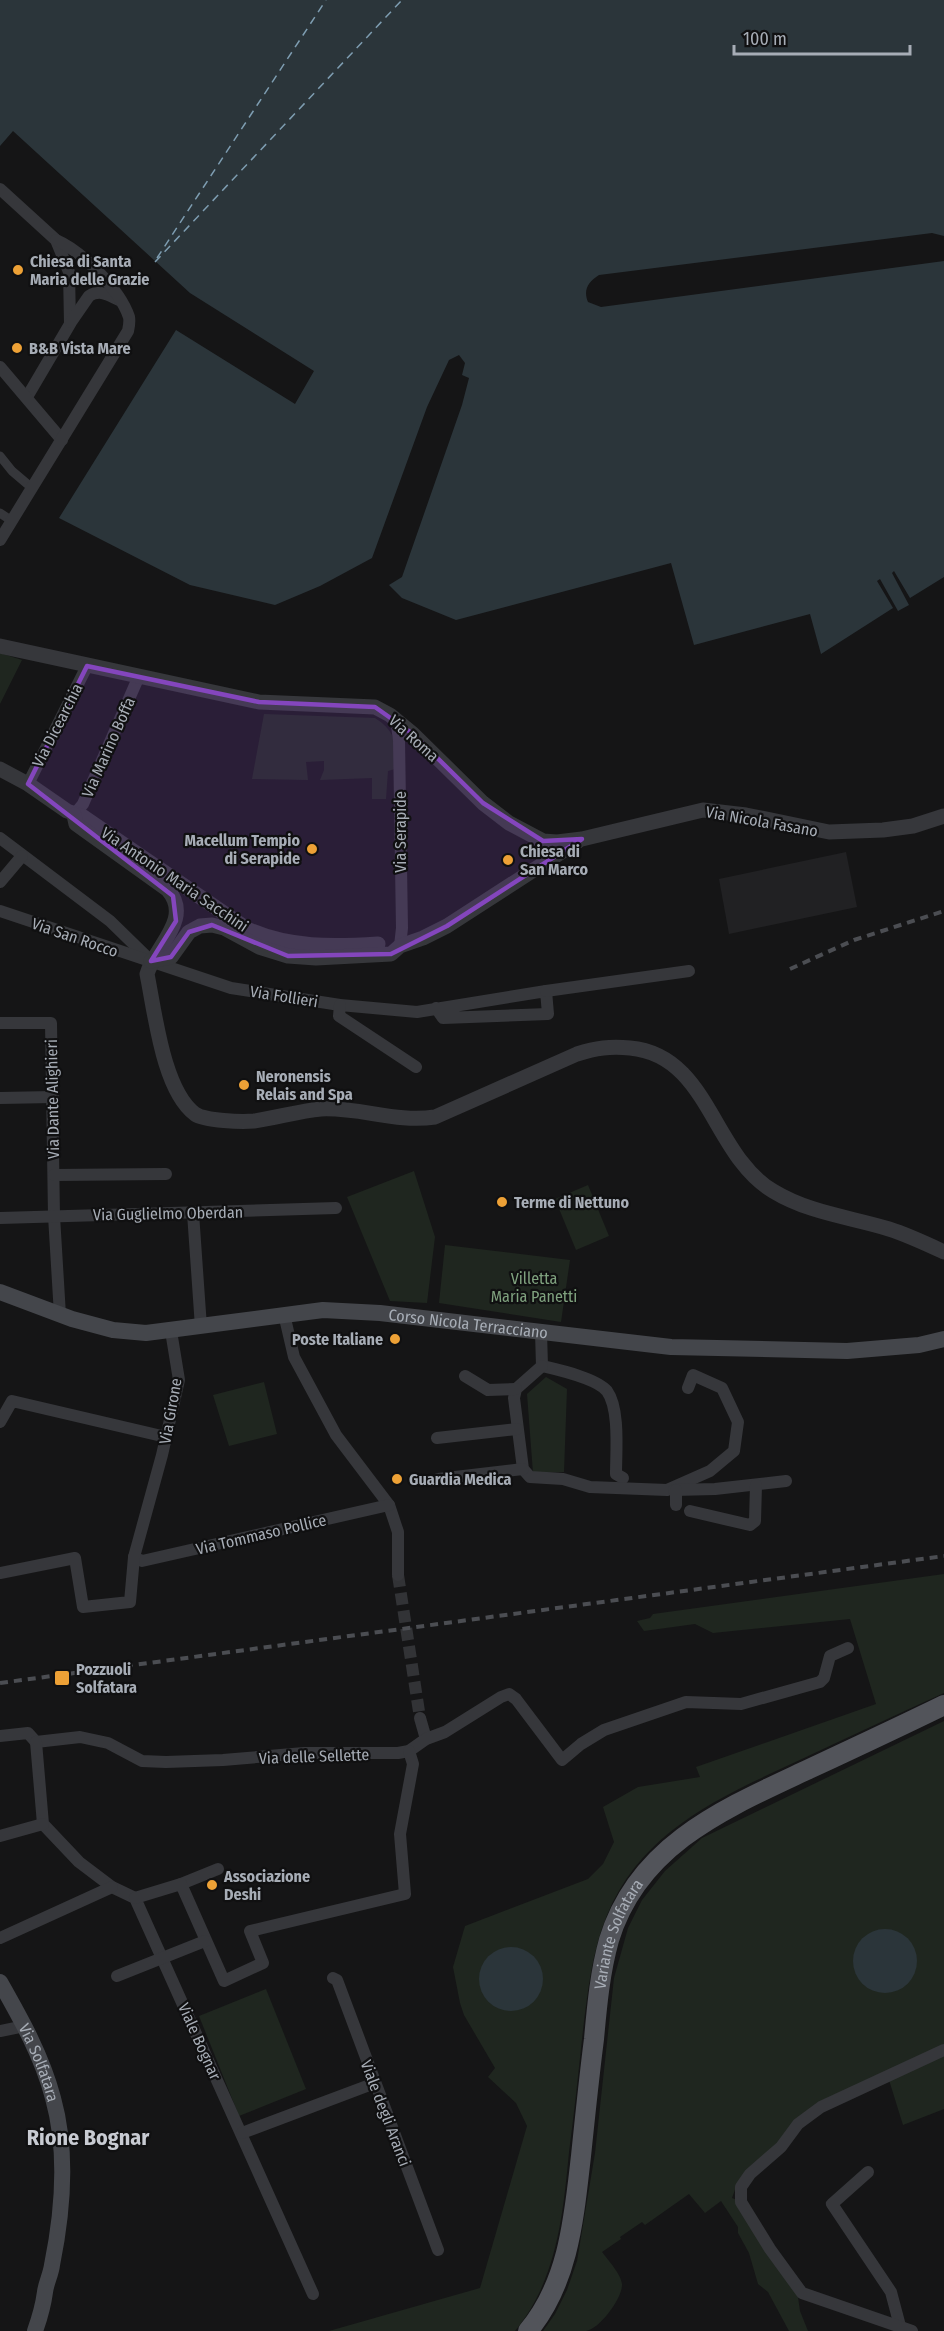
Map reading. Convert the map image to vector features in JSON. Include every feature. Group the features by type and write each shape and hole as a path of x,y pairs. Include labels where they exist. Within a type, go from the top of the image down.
{"main road":[{"name":"Corso Nicola Terracciano","path":"0,1292 60,1315 113,1330 146,1333 323,1310 380,1313 671,1347 822,1351 919,1345 944,1339"},
{"name":"Variante Solfatara","path":"528,2331 548,2301 560,2276 567,2251 599,1993 609,1940 632,1891 664,1851 705,1820 944,1705"},
{"name":"Via Solfatara","path":"0,1982 25,2026 52,2096 60,2144 62,2193 45,2303 35,2331"},
{"name":"Via Solfatara","path":"25,2331 38,2300 45,2292"}],"street":[{"path":"0,189 56,240 66,245 106,281 129,320 128,331 0,540"},
{"path":"56,240 69,272 70,324"},
{"path":"27,397 89,296 102,292 119,300"},
{"path":"0,367 62,440"},
{"path":"0,456 18,477 32,488"},
{"path":"0,513 12,521"},
{"name":"Via Roma","path":"0,646 259,702 366,706 384,711 396,719 468,789 509,823 543,841 557,843 582,839"},
{"name":"Via Dicearchia","path":"28,784 87,666"},
{"name":"Via Marino Boffa","path":"74,815 83,804 139,676"},
{"name":"Via Serapide","path":"396,719 402,928 400,946"},
{"name":"Via Antonio Maria Sacchini","path":"0,769 28,784 74,815 81,816 217,909 259,934 280,941 310,946 390,944 400,946"},
{"name":"Via Nicola Fasano","path":"582,839 703,810 746,815 829,832 883,831 913,826 944,816"},
{"path":"74,815 76,824 168,890 173,896 176,904 176,921 160,956 147,974 171,1081 180,1097 197,1115 213,1119 251,1121 322,1109 358,1111 405,1120 425,1119 435,1117 577,1054 598,1047 646,1050 672,1063 684,1073 730,1147 748,1170 772,1191 808,1208 890,1229 944,1252"},
{"path":"0,838 160,956"},
{"path":"160,956 189,932 200,926 208,925 218,925 259,947 288,956 316,958 391,954 400,946 447,926 582,839"},
{"path":"0,882 22,856"},
{"name":"Via San Rocco","path":"0,911 160,956"},
{"name":"Via Follieri","path":"160,956 231,988 374,1010 417,1011 689,971"},
{"path":"436,1008 443,1018 548,1014 546,991"},
{"path":"503,998 507,1014"},
{"path":"482,1002 484,1017"},
{"path":"340,1005 339,1016 416,1067"},
{"name":"Via Dante Alighieri","path":"0,1023 51,1023 54,1216 60,1315"},
{"path":"0,1098 53,1097"},
{"name":"Via Dante Alighieri","path":"54,1175 166,1174"},
{"name":"Via Guglielmo Oberdan","path":"0,1218 336,1208"},
{"path":"193,1213 201,1327"},
{"path":"284,1314 294,1357 334,1437 389,1505 398,1532 398,1575"},
{"name":"Via Girone","path":"0,1573 75,1558 82,1607 130,1602 134,1557 179,1380 171,1331"},
{"path":"541,1332 541,1362 516,1389 514,1398 523,1469 530,1477 563,1479 590,1487 672,1490 715,1489 786,1481"},
{"path":"541,1362 580,1376 607,1391 616,1418 616,1474 623,1479"},
{"path":"672,1490 710,1471 734,1451 738,1422 722,1388 693,1375 688,1388"},
{"path":"465,1376 488,1390 516,1389"},
{"path":"0,1422 12,1401 166,1437"},
{"path":"437,1438 517,1429"},
{"path":"438,1479 523,1469"},
{"path":"690,1511 750,1525 755,1521 756,1485"},
{"path":"672,1490 676,1505"},
{"name":"Via Tommaso Pollice","path":"134,1557 142,1561 389,1505"},
{"path":"181,1884 224,1981 263,1963 250,1931 405,1894 400,1834 413,1764 410,1751 426,1739 445,1732 501,1697 509,1694 516,1699 562,1761 581,1744 604,1730 686,1702 741,1704 820,1682 824,1678 830,1656 848,1648"},
{"path":"420,1718 426,1739"},
{"path":"0,1736 28,1733 36,1742 43,1824 80,1862 112,1887 135,1898 181,1884 218,1869"},
{"name":"Via delle Sellette","path":"36,1742 80,1737 108,1743 142,1761 166,1762 199,1762 304,1753 352,1755 410,1751"},
{"path":"0,1836 43,1824"},
{"path":"0,1938 112,1887"},
{"name":"Viale Bognar","path":"135,1898 313,2294"},
{"path":"117,1977 205,1941"},
{"name":"Viale degli Aranci","path":"333,1978 337,1980 438,2250"},
{"path":"0,2031 25,2026"},
{"path":"906,2328 802,2293 770,2249 741,2202 741,2187 750,2174 781,2147 798,2124 821,2107 944,2050"},
{"path":"242,2133 375,2083"},
{"path":"867,2172 832,2204 891,2292 906,2328"}],"highlighted area":[{"path":"87,666 259,702 375,707 413,734 483,803 543,841 582,839 447,926 391,954 288,956 212,925 189,932 171,957 151,961 176,921 173,896 28,784"}],"shaded area":[{"path":"0,0 944,0 944,236 932,233 599,275 589,283 586,294 588,302 601,307 944,261 944,577 910,598 894,571 892,573 909,605 898,611 880,579 877,581 893,608 821,654 810,614 694,645 671,563 456,620 402,598 389,585 402,577 462,405 469,378 462,375 465,363 459,355 449,360 427,407 372,558 320,586 275,605 190,585 59,518 176,330 295,404 314,371 190,293 13,131 0,146"},
{"path":"846,852 857,907 729,934 719,879"},
{"path":"879,1929 891,1929 908,1938 915,1949 917,1961 915,1973 908,1984 891,1993 879,1993 867,1988 858,1979 853,1967 853,1955 858,1943 867,1934"},
{"path":"505,1947 517,1947 534,1956 541,1967 543,1979 541,1991 534,2002 517,2011 505,2011 493,2006 484,1997 479,1985 479,1973 484,1961 493,1952"}],"green space":[{"path":"0,653 22,660 0,704"},
{"path":"264,714 375,718 388,729 395,746 395,769 388,771 386,799 372,799 372,778 320,780 324,770 324,761 306,762 308,780 252,779"},
{"path":"414,1171 435,1237 427,1303 390,1301 347,1197"},
{"path":"588,1185 609,1236 576,1250 555,1199"},
{"name":"Villetta Maria Panetti","path":"445,1245 570,1260 561,1322 439,1303"},
{"path":"546,1377 567,1389 564,1472 533,1473 527,1394"},
{"path":"264,1382 277,1434 229,1446 213,1395"},
{"path":"944,1574 944,1693 716,1801 664,1837 642,1859 623,1885 607,1915 590,1976 564,2199 556,2246 540,2290 515,2331 329,2331 480,2288 527,2126 516,2103 488,2077 495,2068 464,2015 460,2003 453,1967 465,1926 588,1879 603,1864 614,1842 603,1807 638,1787 700,1777 696,1767 876,1704 850,1619 713,1633 695,1624 644,1631 637,1621 650,1618 653,1614"},
{"path":"944,1721 944,2046 815,2105 737,2184 732,2198 737,2200 798,2297 800,2311 808,2331 789,2331 768,2292 758,2284 749,2253 738,2233 738,2227 721,2201 705,2213 689,2194 645,2225 642,2222 602,2252 617,2272 622,2284 615,2304 598,2325 586,2331 543,2331 567,2290 577,2261 595,2153 614,1978 628,1928 642,1900 665,1871 702,1838"},
{"path":"266,1989 306,2089 239,2116 199,2016"},
{"path":"944,2055 944,2109 903,2125 889,2080"}],"ferry route":[{"path":"157,258 326,0"},
{"path":"155,262 402,0"}],"tunnel":[{"path":"398,1575 420,1718"}],"railway":[{"path":"790,969 854,940 944,911"},
{"path":"0,1683 944,1556"}],"place":[{"name":"Chiesa di Santa Maria delle Grazie","path":"18,270"},
{"name":"B&B Vista Mare","path":"17,348"},
{"name":"Macellum Tempio di Serapide","path":"312,849"},
{"name":"Chiesa di San Marco","path":"508,860"},
{"name":"Neronensis Relais and Spa","path":"244,1085"},
{"name":"Terme di Nettuno","path":"502,1202"},
{"name":"Poste Italiane","path":"395,1339"},
{"name":"Guardia Medica","path":"397,1479"},
{"name":"Pozzuoli Solfatara","path":"62,1678"},
{"name":"Associazione Deshi","path":"212,1885"}],"district":[{"name":"Rione Bognar","path":"88,2137"}]}
